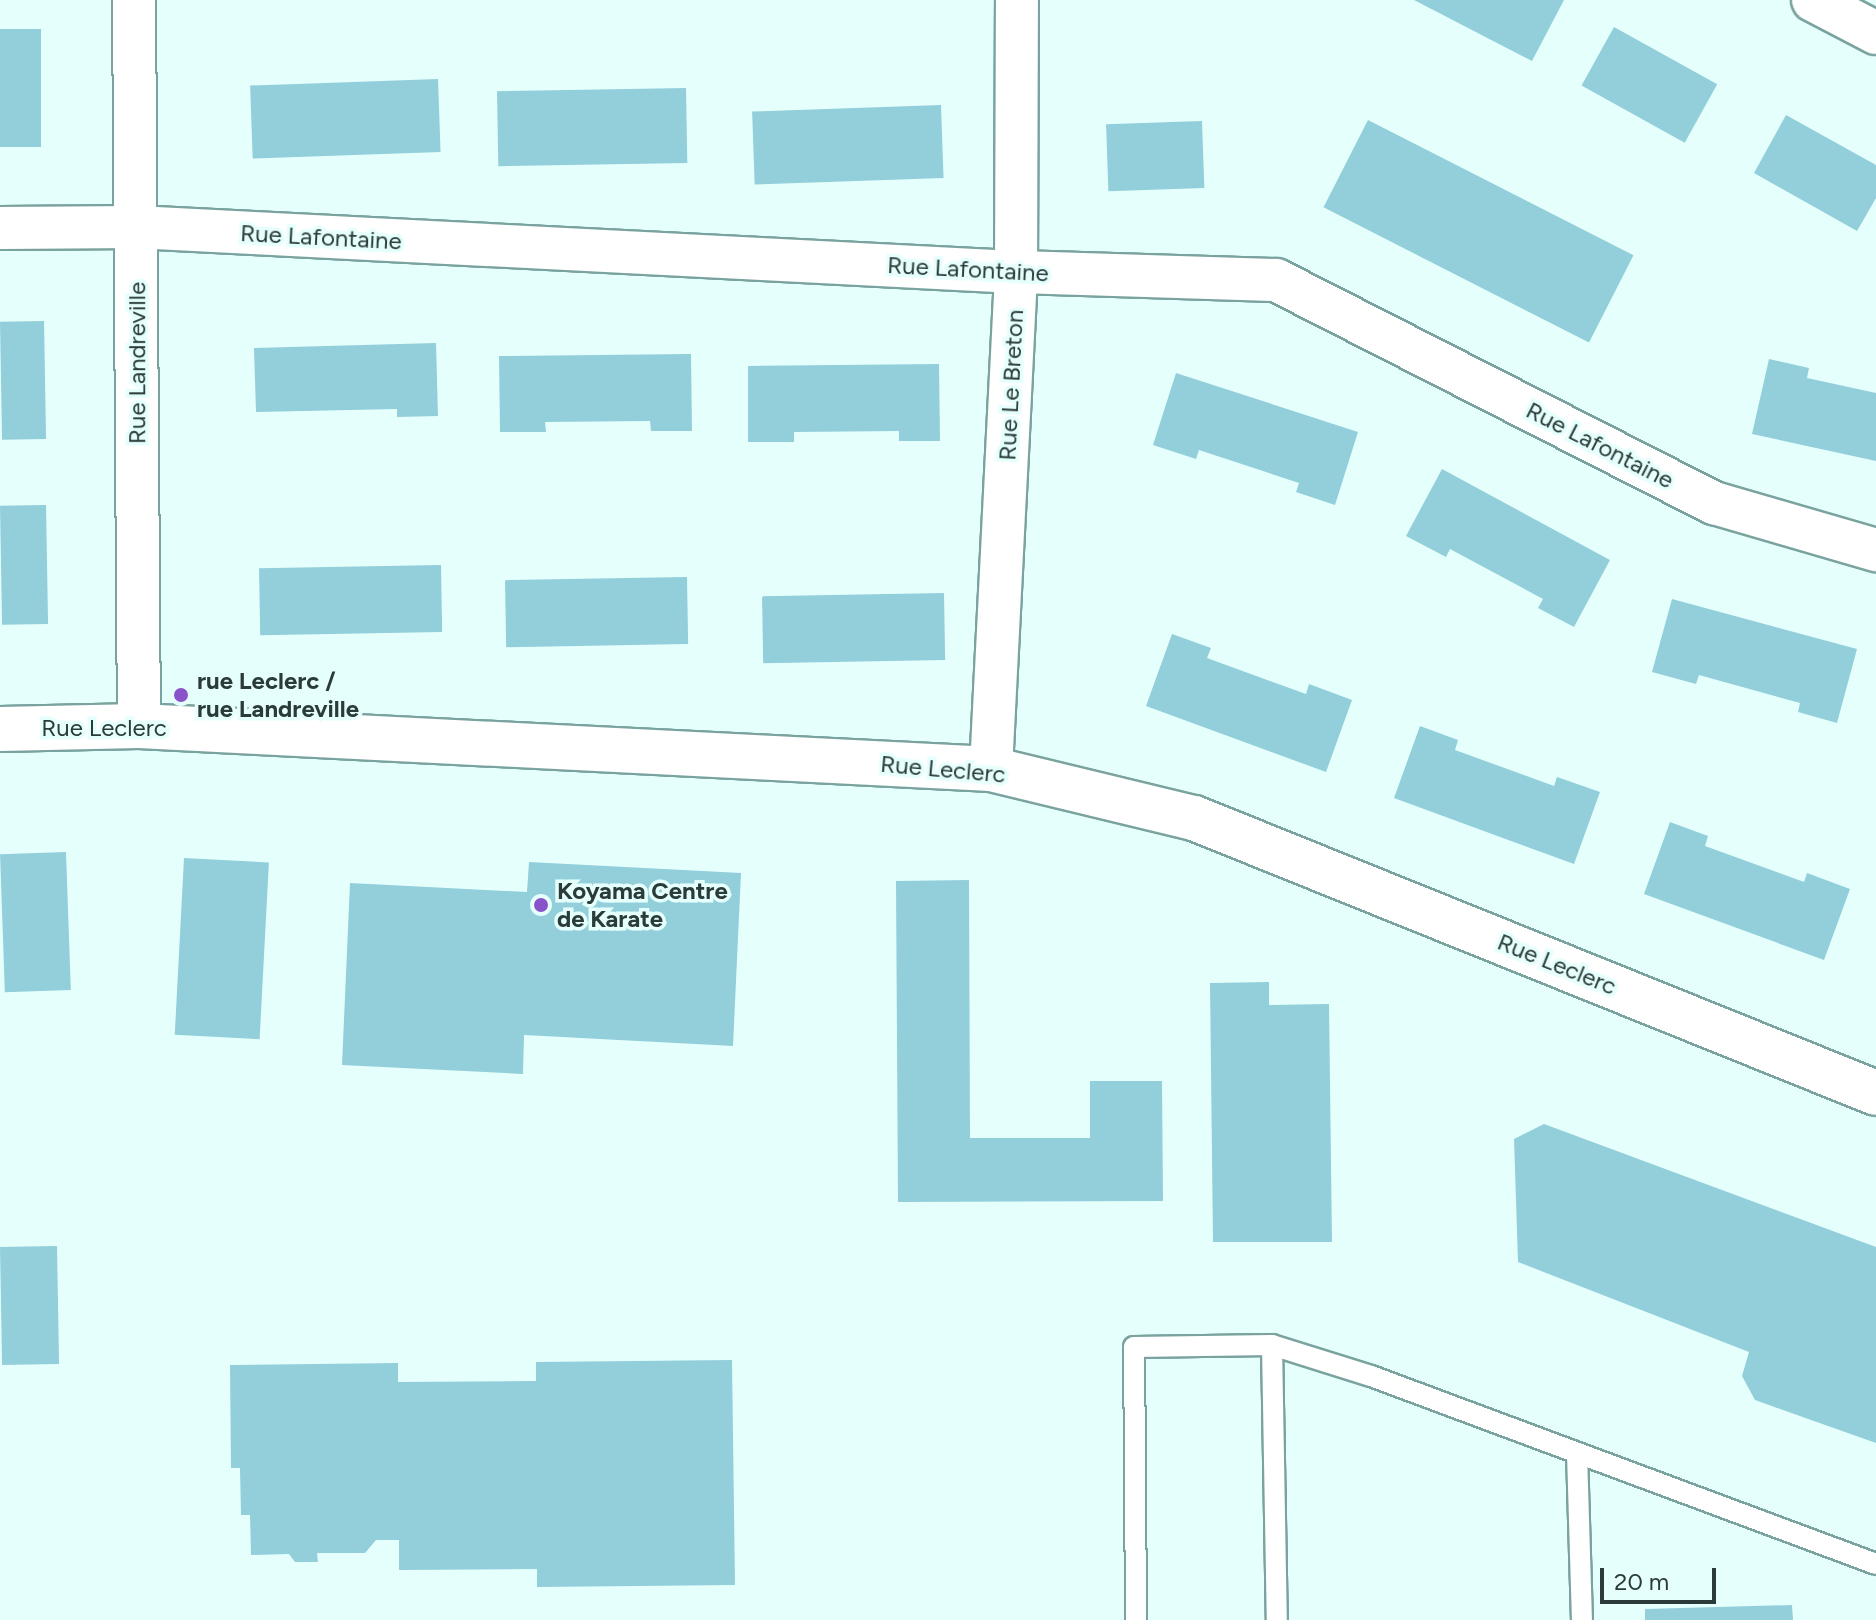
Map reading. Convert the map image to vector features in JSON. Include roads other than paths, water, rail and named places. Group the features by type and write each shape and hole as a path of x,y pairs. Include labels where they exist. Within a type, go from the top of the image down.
{"street":[{"name":"Rue Landreville","path":"134,0 139,726"},
{"name":"Rue Le Breton","path":"991,769 1016,272 1017,0"},
{"path":"1813,0 1876,33"},
{"name":"Rue Lafontaine","path":"0,228 136,227 1016,272 1276,280 1714,503 1876,550"},
{"name":"Rue Leclerc","path":"0,729 139,726 991,769 1194,818 1876,1093"}],"lane":[{"path":"1272,1345 1277,1620"},
{"path":"1136,1620 1134,1347 1272,1345 1577,1453 1876,1564"},
{"path":"1577,1453 1582,1620"}],"place":[{"name":"rue Leclerc / rue Landreville","path":"181,695"},
{"name":"Koyama Centre de Karate","path":"541,905"}]}
